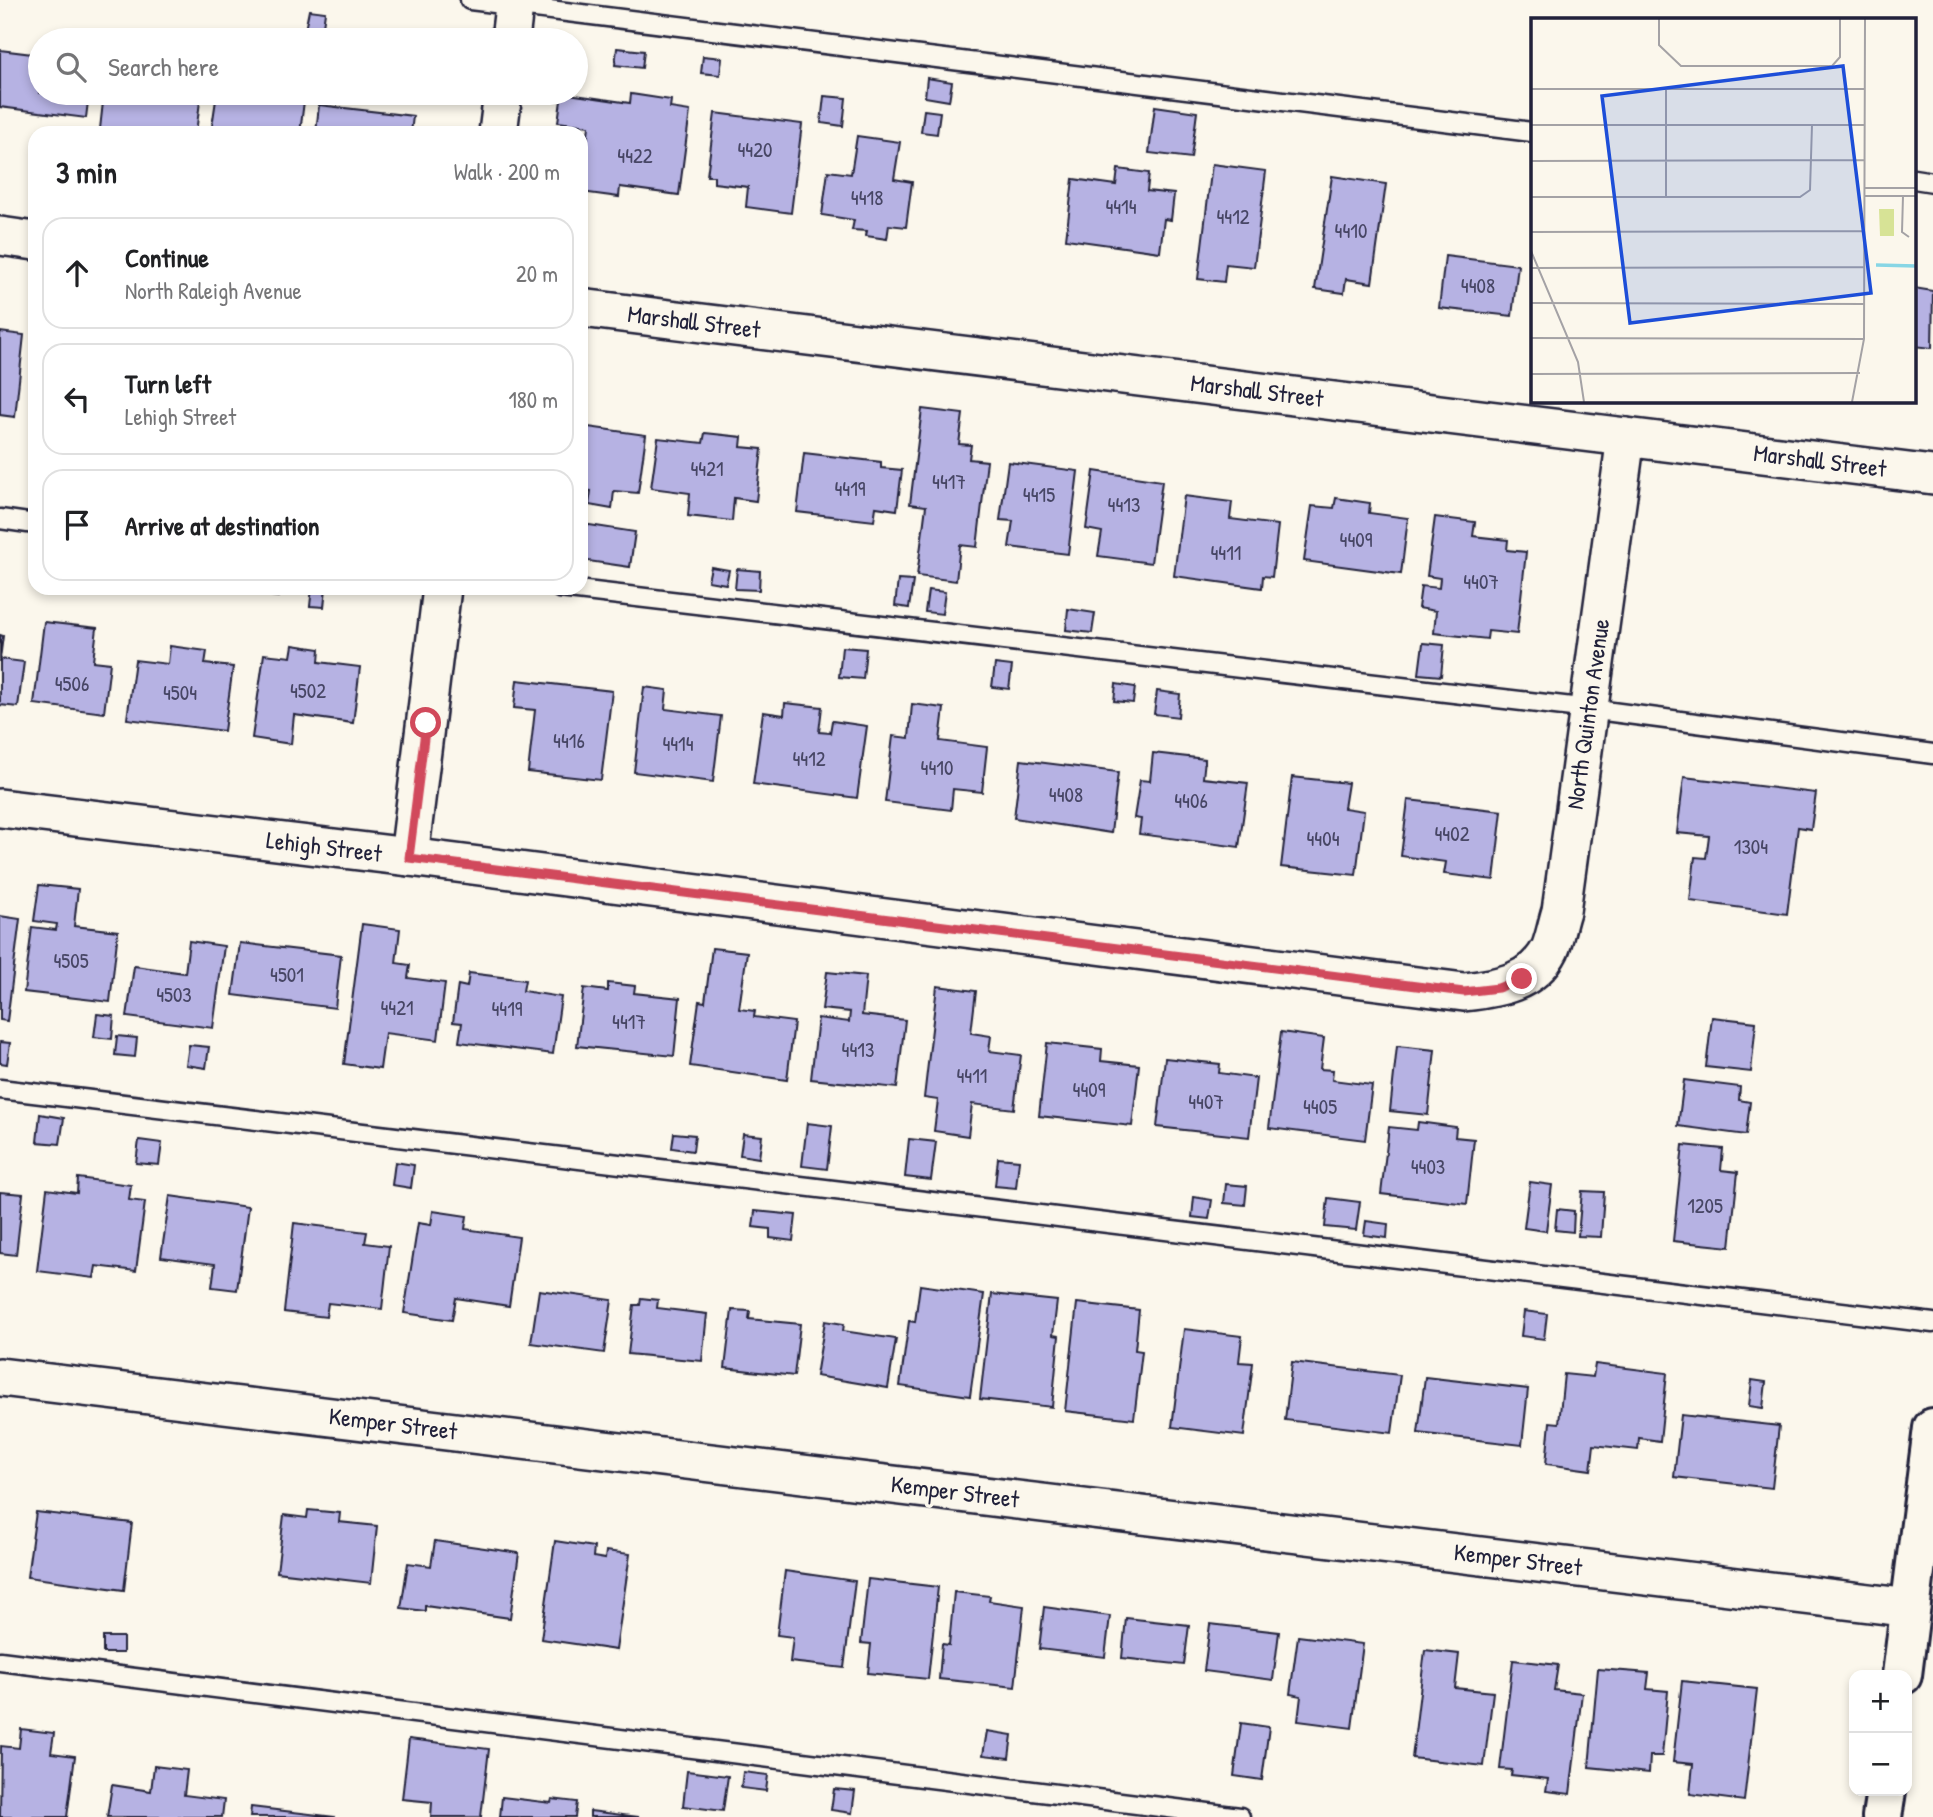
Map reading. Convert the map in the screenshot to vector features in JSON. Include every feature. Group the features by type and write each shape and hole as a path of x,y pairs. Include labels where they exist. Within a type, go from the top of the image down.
{"main road":[{"path":"1903,1670 1933,1428"},
{"path":"1882,1817 1885,1796"}],"street":[{"path":"499,126 502,105"},
{"path":"0,236 28,240"},
{"name":"Marshall Street","path":"588,309 1933,475"},
{"name":"North Quinton Avenue","path":"1522,979 1536,969 1550,948 1561,911 1626,437"},
{"path":"409,858 441,595"},
{"name":"Lehigh Street","path":"0,808 1464,992 1498,988 1522,979"},
{"name":"Kemper Street","path":"0,1377 1911,1608"}],"lane":[{"path":"470,0 512,23 559,28"},
{"path":"588,31 1531,132"},
{"path":"0,519 28,523"},
{"path":"588,591 1589,709 1933,754"},
{"path":"0,1089 1933,1323"},
{"path":"0,1661 1240,1817"}],"building":[{"path":"309,10 325,12 323,28 305,28"},
{"path":"617,48 644,51 642,68 615,65"},
{"path":"0,50 28,54 28,105 88,105 86,118 0,107"},
{"path":"703,56 722,58 720,75 701,73"},
{"path":"927,78 952,82 949,101 925,97"},
{"path":"631,94 671,100 670,108 690,111 679,195 620,187 619,197 588,193 589,126 558,122 560,105 588,105 588,97 630,103"},
{"path":"824,96 846,98 843,126 821,123"},
{"path":"103,105 200,105 197,126 100,126"},
{"path":"215,105 304,105 301,126 212,126"},
{"path":"319,105 413,116 412,126 317,126"},
{"path":"1155,106 1197,112 1191,158 1149,153"},
{"path":"924,110 940,112 937,134 921,132"},
{"path":"715,113 802,124 791,213 746,207 748,187 714,183 714,176 707,176"},
{"path":"857,136 900,142 894,179 912,182 906,227 889,225 887,239 866,236 867,231 852,230 854,220 822,215 828,171 851,174"},
{"path":"1212,164 1266,171 1254,267 1226,264 1224,282 1198,279"},
{"path":"1118,169 1149,173 1147,191 1174,194 1171,220 1164,219 1160,252 1066,239 1073,179 1116,185"},
{"path":"1332,176 1386,184 1372,283 1346,279 1344,293 1315,289"},
{"path":"1445,256 1518,265 1512,316 1439,308"},
{"path":"1916,288 1933,291 1932,348 1916,346"},
{"path":"0,332 24,335 15,417 0,415"},
{"path":"922,409 963,414 959,444 971,445 969,459 987,461 977,547 960,545 956,581 917,576 926,506 910,504"},
{"path":"588,427 646,435 638,493 614,491 612,509 589,505 591,491 588,491"},
{"path":"705,433 742,437 741,447 762,449 756,501 734,498 732,521 688,516 690,493 651,488 658,438 703,443"},
{"path":"804,453 881,462 881,468 902,470 897,510 876,507 874,521 797,512"},
{"path":"1008,462 1078,471 1068,554 1009,547 1013,521 1000,520"},
{"path":"1094,471 1162,481 1151,563 1098,556 1102,532 1086,529"},
{"path":"1184,496 1232,502 1230,519 1278,525 1272,577 1263,576 1262,588 1174,576"},
{"path":"1336,498 1370,503 1369,513 1408,518 1401,574 1304,561 1312,506 1334,508"},
{"path":"1435,517 1475,522 1473,536 1508,540 1507,550 1526,552 1517,634 1488,631 1487,639 1434,633 1436,611 1418,608 1421,586 1439,588 1440,578 1427,576"},
{"path":"588,525 635,532 630,567 588,561"},
{"path":"711,567 729,570 726,584 708,581"},
{"path":"737,569 760,571 759,590 735,589"},
{"path":"898,580 913,581 909,608 895,606"},
{"path":"928,590 945,592 942,614 925,612"},
{"path":"311,595 325,595 324,607 310,606"},
{"path":"1068,609 1095,613 1092,633 1066,630"},
{"path":"44,622 97,628 93,661 110,663 104,713 34,704"},
{"path":"0,635 3,636 0,659"},
{"path":"1423,643 1444,645 1441,676 1419,674"},
{"path":"293,645 320,649 319,662 360,667 353,723 294,715 291,744 252,738 264,654 291,657"},
{"path":"170,646 207,651 205,664 233,667 224,731 127,719 135,660 168,664"},
{"path":"842,647 866,649 863,679 839,677"},
{"path":"0,659 24,662 18,707 0,705"},
{"path":"995,664 1012,666 1009,689 992,687"},
{"path":"517,680 612,691 601,780 528,772 535,710 514,708"},
{"path":"1116,684 1135,687 1133,703 1114,701"},
{"path":"644,687 667,690 665,709 721,716 713,782 634,772"},
{"path":"1157,691 1180,694 1178,717 1154,714"},
{"path":"785,703 822,707 819,732 830,733 832,721 867,726 857,798 753,784 763,712 784,715"},
{"path":"912,704 944,708 940,741 987,747 982,792 953,789 951,810 885,802 893,736 909,738"},
{"path":"1153,753 1205,759 1203,778 1248,783 1239,847 1139,834 1141,819 1134,818 1140,780 1150,781"},
{"path":"1021,760 1118,772 1111,833 1014,818"},
{"path":"1292,777 1348,783 1344,808 1364,811 1356,875 1281,867"},
{"path":"1684,777 1816,793 1811,829 1798,827 1787,914 1690,901 1695,857 1706,858 1709,836 1677,833"},
{"path":"1408,800 1502,811 1494,880 1444,874 1446,862 1401,856"},
{"path":"39,885 78,889 74,926 118,931 110,1002 24,992 32,927 56,930 57,924 34,921"},
{"path":"0,916 20,919 7,1021 0,1020"},
{"path":"362,924 400,929 396,963 410,965 408,978 445,983 438,1040 385,1033 380,1069 344,1064"},
{"path":"189,941 224,946 213,1028 127,1017 134,966 185,973"},
{"path":"240,943 341,955 335,1008 233,995"},
{"path":"712,948 747,952 739,1009 755,1011 754,1017 794,1022 787,1080 690,1066 699,1001 705,1002"},
{"path":"827,972 866,976 862,1015 905,1020 897,1088 811,1079 818,1018 849,1022 850,1012 822,1009"},
{"path":"469,973 525,980 523,991 561,997 553,1054 459,1042 462,1023 453,1022 458,985 467,987"},
{"path":"608,983 635,986 634,993 680,998 674,1056 577,1046 584,988 608,991"},
{"path":"937,986 976,991 971,1033 991,1036 989,1051 1021,1055 1014,1109 972,1104 968,1136 934,1131 938,1100 924,1098"},
{"path":"97,1014 114,1016 112,1039 94,1037"},
{"path":"1712,1017 1756,1022 1751,1072 1706,1067"},
{"path":"1281,1032 1324,1038 1320,1069 1333,1070 1332,1080 1372,1085 1365,1140 1269,1128"},
{"path":"117,1036 137,1038 135,1057 115,1055"},
{"path":"0,1042 10,1043 7,1064 0,1063"},
{"path":"1047,1043 1102,1049 1101,1061 1139,1065 1132,1126 1039,1116"},
{"path":"189,1045 209,1047 206,1068 186,1065"},
{"path":"1397,1046 1435,1050 1428,1115 1390,1111"},
{"path":"1165,1058 1220,1064 1219,1073 1256,1078 1249,1137 1157,1127"},
{"path":"1684,1080 1740,1087 1739,1100 1750,1102 1746,1135 1678,1126"},
{"path":"40,1114 64,1118 60,1144 37,1142"},
{"path":"1418,1122 1456,1127 1455,1137 1474,1139 1467,1204 1381,1194 1389,1127 1417,1130"},
{"path":"807,1123 832,1126 827,1169 802,1166"},
{"path":"674,1133 695,1135 693,1151 672,1148"},
{"path":"743,1134 762,1136 759,1158 740,1155"},
{"path":"909,1139 936,1142 931,1180 905,1177"},
{"path":"139,1140 162,1143 159,1165 136,1163"},
{"path":"1683,1145 1723,1149 1721,1170 1738,1172 1730,1247 1673,1241"},
{"path":"998,1158 1019,1160 1016,1188 995,1186"},
{"path":"395,1162 414,1165 411,1188 392,1185"},
{"path":"78,1178 131,1185 129,1200 145,1202 136,1271 96,1266 94,1278 37,1271 47,1189 77,1193"},
{"path":"1530,1182 1552,1185 1546,1231 1524,1228"},
{"path":"1226,1184 1247,1186 1245,1205 1224,1203"},
{"path":"1582,1191 1604,1192 1601,1237 1578,1236"},
{"path":"0,1192 23,1194 16,1255 0,1253"},
{"path":"170,1196 248,1207 237,1290 212,1287 215,1264 161,1257"},
{"path":"1194,1197 1212,1200 1209,1219 1192,1217"},
{"path":"1328,1198 1360,1202 1356,1230 1325,1227"},
{"path":"1557,1209 1574,1211 1573,1232 1555,1230"},
{"path":"433,1211 467,1216 465,1229 519,1237 509,1306 456,1298 452,1320 404,1313 418,1223 431,1225"},
{"path":"755,1211 796,1215 793,1241 770,1238 770,1229 753,1227"},
{"path":"1366,1221 1388,1224 1387,1238 1364,1235"},
{"path":"294,1223 367,1232 365,1243 389,1246 382,1309 328,1303 326,1317 284,1312"},
{"path":"920,1285 984,1294 970,1396 900,1386 909,1321 915,1322"},
{"path":"539,1290 612,1300 604,1353 531,1343"},
{"path":"992,1294 1057,1301 1053,1335 1059,1336 1052,1407 980,1399"},
{"path":"641,1298 658,1300 657,1308 707,1314 702,1361 628,1354 634,1305 640,1305"},
{"path":"1077,1303 1139,1310 1135,1350 1142,1351 1134,1419 1065,1411"},
{"path":"732,1310 750,1311 749,1319 800,1324 794,1376 725,1368"},
{"path":"1524,1311 1547,1314 1544,1339 1521,1336"},
{"path":"825,1321 844,1324 843,1331 896,1339 888,1388 816,1376"},
{"path":"1184,1329 1242,1336 1239,1362 1253,1363 1244,1436 1172,1427"},
{"path":"1292,1362 1400,1375 1392,1433 1285,1420"},
{"path":"1595,1364 1667,1373 1660,1441 1639,1438 1638,1450 1594,1445 1591,1470 1546,1464 1550,1422 1559,1423 1564,1374 1593,1377"},
{"path":"1425,1377 1528,1389 1522,1445 1418,1433"},
{"path":"1752,1380 1766,1382 1763,1408 1749,1406"},
{"path":"1681,1415 1779,1426 1772,1488 1674,1477"},
{"path":"308,1510 340,1513 339,1522 377,1526 371,1583 277,1572 284,1515 307,1518"},
{"path":"36,1512 132,1523 124,1590 27,1577"},
{"path":"435,1541 519,1553 510,1618 425,1606 425,1611 401,1608 408,1563 431,1566"},
{"path":"555,1541 594,1547 593,1557 605,1559 606,1551 630,1554 616,1650 541,1639"},
{"path":"785,1571 855,1581 844,1668 790,1662 793,1637 777,1635"},
{"path":"868,1579 938,1587 928,1679 868,1673 871,1644 861,1643"},
{"path":"954,1592 990,1596 989,1601 1024,1606 1015,1687 939,1679 942,1644 949,1645"},
{"path":"1044,1607 1110,1616 1105,1657 1039,1649"},
{"path":"1126,1618 1189,1625 1184,1665 1122,1658"},
{"path":"1210,1624 1279,1632 1273,1680 1204,1671"},
{"path":"1298,1636 1363,1644 1352,1728 1298,1721 1301,1696 1290,1694"},
{"path":"103,1637 123,1637 123,1653 103,1653"},
{"path":"1425,1650 1459,1654 1455,1688 1493,1692 1484,1766 1412,1758"},
{"path":"1513,1660 1558,1665 1554,1690 1582,1693 1570,1794 1546,1791 1548,1779 1511,1775 1512,1770 1500,1769"},
{"path":"1598,1669 1649,1673 1647,1689 1668,1691 1662,1756 1650,1756 1649,1773 1589,1767"},
{"path":"1682,1681 1757,1689 1744,1801 1690,1794 1693,1764 1673,1762"},
{"path":"1241,1723 1269,1727 1262,1780 1234,1776"},
{"path":"21,1729 54,1733 51,1753 75,1756 67,1817 0,1817 1,1746 19,1748"},
{"path":"987,1731 1012,1735 1009,1758 983,1755"},
{"path":"409,1739 489,1749 481,1817 431,1817 432,1802 402,1799"},
{"path":"154,1766 187,1770 184,1795 224,1800 222,1817 107,1817 112,1785 151,1791"},
{"path":"687,1771 728,1776 723,1811 683,1806"},
{"path":"743,1772 768,1775 766,1791 741,1788"},
{"path":"834,1789 855,1791 852,1813 831,1810"},
{"path":"502,1797 551,1803 552,1799 577,1802 575,1817 500,1817"},
{"path":"251,1807 335,1817 250,1817"},
{"path":"590,1811 639,1817 590,1817"}],"route":[{"path":"426,723 409,858 1464,992 1498,988 1522,979"}]}
